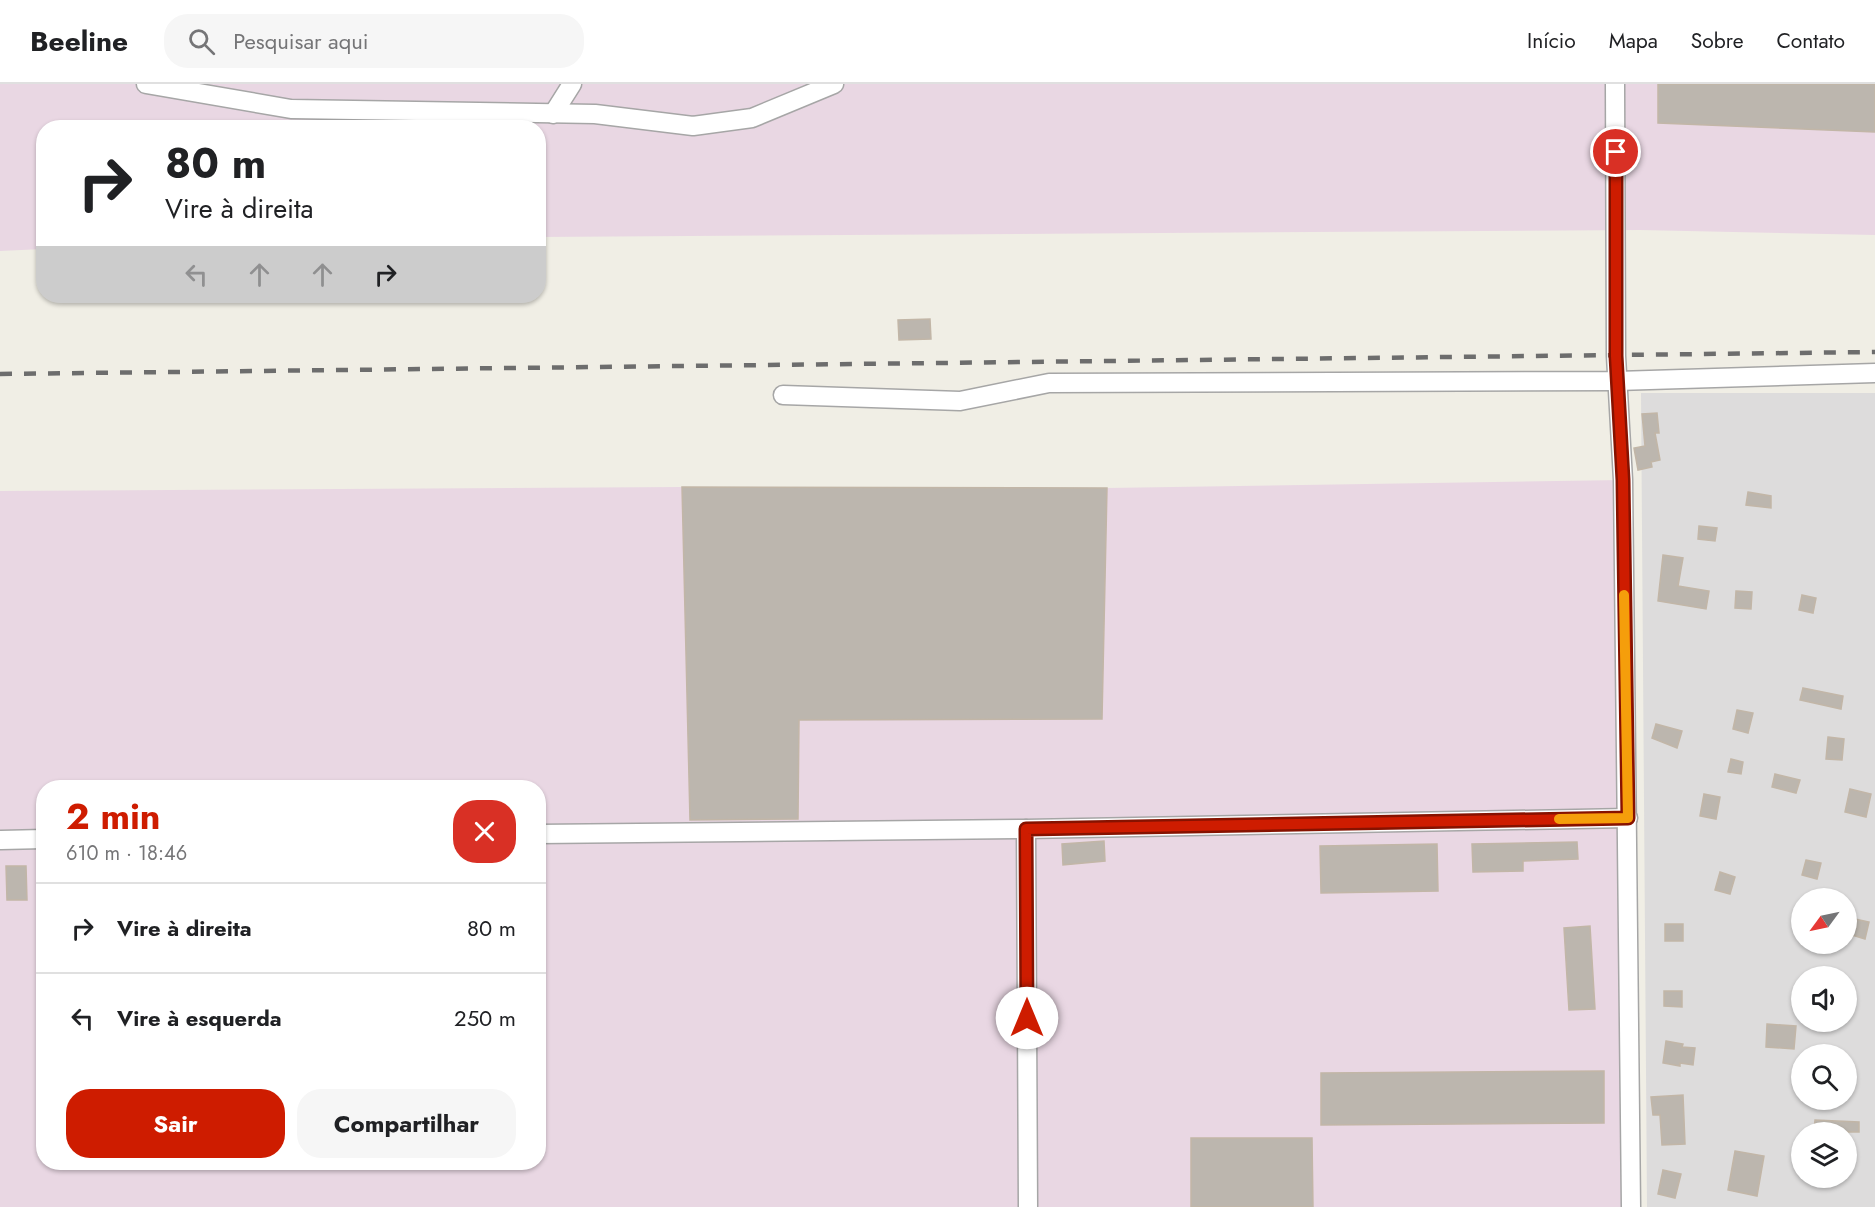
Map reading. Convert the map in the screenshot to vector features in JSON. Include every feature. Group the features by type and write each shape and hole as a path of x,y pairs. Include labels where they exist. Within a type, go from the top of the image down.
{"street":[{"path":"146,84 291,109 595,114 693,126 752,118 834,84"},
{"path":"553,114 572,84"},
{"path":"1616,84 1617,381 1623,480 1631,1207"},
{"path":"783,394 960,401 1048,383 1617,381 1875,373"},
{"path":"546,834 1026,829 1628,818"},
{"path":"1026,829 1028,1207"},
{"path":"1,840 36,839"}],"shaded area":[{"path":"0,84 1875,84 1875,235 1640,230 546,237 546,120 36,120 36,249 0,251"},
{"path":"1641,393 1875,393 1875,1207 1647,1207"},
{"path":"1623,480 1629,1207 0,1207 0,491 682,487 1107,488"}],"building":[{"path":"1658,84 1875,84 1875,132 1658,123"},
{"path":"930,319 931,339 899,340 898,320"},
{"path":"1657,413 1659,433 1655,433 1660,460 1651,462 1652,467 1638,470 1634,448 1645,446 1642,414"},
{"path":"682,487 1107,488 1102,719 799,720 798,819 690,820"},
{"path":"1748,492 1771,496 1771,508 1746,505"},
{"path":"1699,526 1717,528 1715,541 1698,539"},
{"path":"1663,555 1683,558 1678,586 1709,591 1706,609 1658,601"},
{"path":"1736,591 1752,592 1751,609 1735,608"},
{"path":"1802,595 1816,598 1813,613 1799,610"},
{"path":"1803,688 1843,696 1841,709 1800,700"},
{"path":"1737,710 1753,713 1748,733 1733,729"},
{"path":"1656,724 1682,731 1677,748 1652,738"},
{"path":"1828,737 1844,739 1842,760 1826,759"},
{"path":"1731,759 1743,762 1741,774 1728,772"},
{"path":"1775,774 1800,780 1796,793 1772,787"},
{"path":"1850,789 1871,794 1866,817 1845,812"},
{"path":"1704,794 1720,797 1716,819 1700,816"},
{"path":"1104,841 1105,861 1063,865 1062,844"},
{"path":"1577,842 1578,859 1523,861 1523,871 1473,872 1472,844"},
{"path":"1437,844 1438,891 1321,893 1320,846"},
{"path":"1806,860 1821,863 1817,879 1802,875"},
{"path":"6,866 26,866 27,900 7,900"},
{"path":"1720,872 1735,877 1730,894 1715,890"},
{"path":"1857,919 1869,922 1865,939 1857,937"},
{"path":"1665,924 1683,924 1683,941 1665,941"},
{"path":"1590,926 1595,1009 1569,1010 1564,928"},
{"path":"1664,991 1682,991 1682,1007 1664,1006"},
{"path":"1767,1024 1791,1026 1791,1032 1795,1032 1794,1044 1791,1044 1791,1049 1766,1047"},
{"path":"1666,1041 1683,1044 1682,1047 1695,1048 1693,1065 1680,1063 1680,1066 1663,1063"},
{"path":"1604,1071 1604,1123 1321,1125 1321,1073"},
{"path":"1683,1095 1685,1144 1662,1145 1660,1115 1653,1115 1651,1097"},
{"path":"1815,1120 1859,1122 1859,1132 1857,1132 1857,1122 1815,1122"},
{"path":"1191,1138 1312,1138 1313,1207 1191,1207"},
{"path":"1735,1151 1764,1156 1757,1196 1728,1190"},
{"path":"1663,1170 1681,1174 1675,1198 1658,1194"}],"railway":[{"path":"0,374 1875,352"}],"slow traffic":[{"path":"1559,819 1628,818 1624,595"}],"route":[{"path":"1027,1018 1026,829 1628,818 1623,480 1616,356 1616,152"}]}
